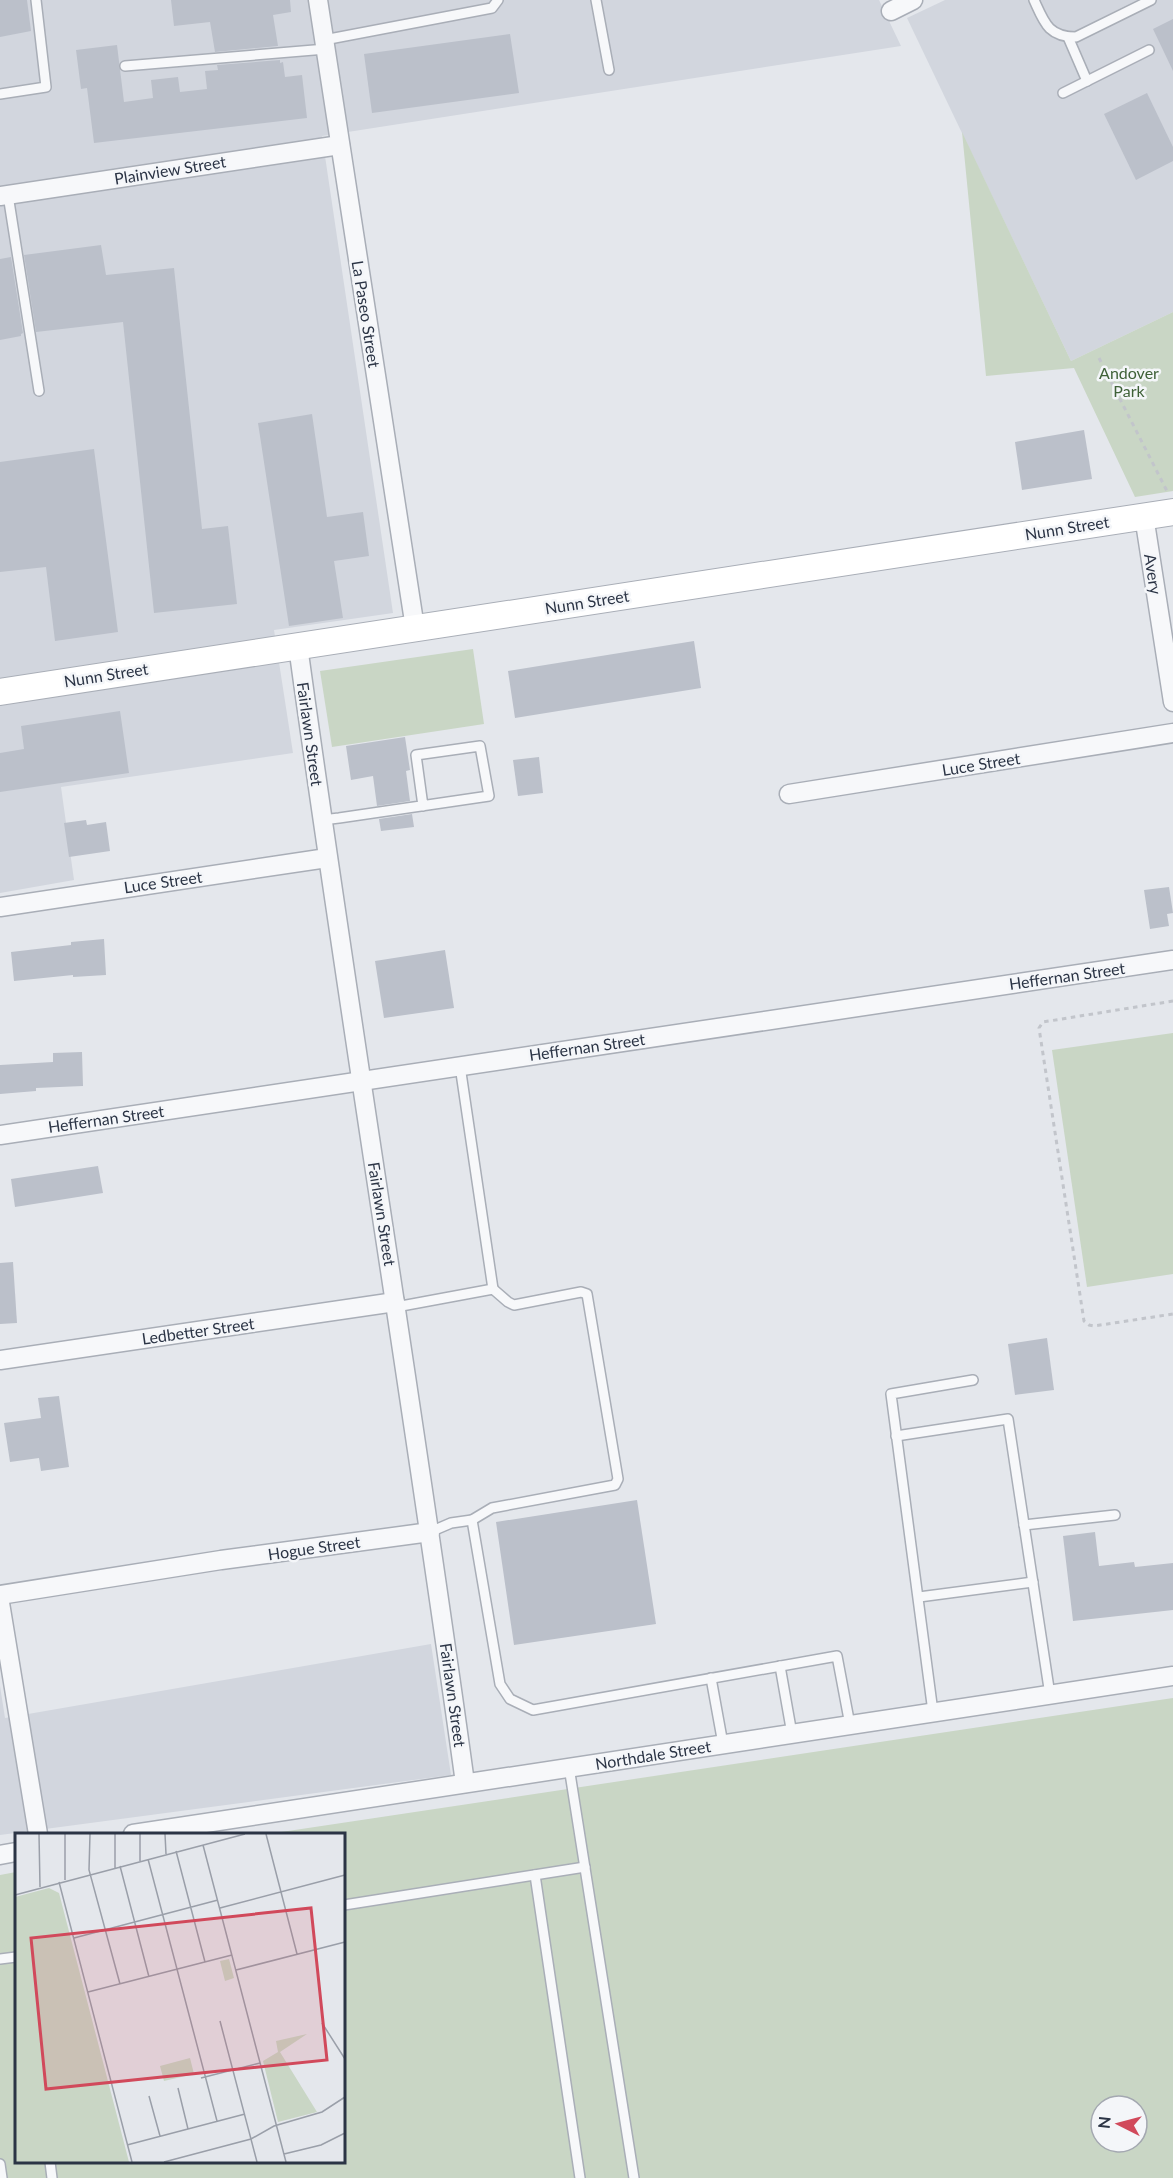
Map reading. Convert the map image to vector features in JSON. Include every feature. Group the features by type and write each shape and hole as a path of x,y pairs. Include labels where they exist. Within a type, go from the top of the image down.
{"street":[{"name":"La Paseo Street","path":"318,0 415,628"},
{"path":"891,11 913,0"},
{"name":"Plainview Street","path":"4,195 340,145"},
{"name":"Nunn Street","path":"0,692 1173,512"},
{"name":"Avery","path":"1144,516 1173,702"},
{"name":"Fairlawn Street","path":"298,646 327,858 396,1304 465,1783"},
{"name":"Luce Street","path":"789,794 1173,733"},
{"name":"Luce Street","path":"0,906 327,858"},
{"name":"Heffernan Street","path":"0,1135 1173,960"},
{"name":"Ledbetter Street","path":"0,1360 396,1304"},
{"name":"Hogue Street","path":"0,1595 220,1560 430,1532"},
{"path":"0,1603 38,1833"},
{"name":"Northdale Street","path":"140,1833 1173,1676"},
{"path":"0,1855 15,1852"}],"lane":[{"path":"0,94 46,87 36,0"},
{"path":"125,66 325,45 492,8 498,0"},
{"path":"596,0 609,70"},
{"path":"1034,0 1047,27 1063,37 1076,37 1151,0"},
{"path":"1068,37 1087,81"},
{"path":"1063,93 1149,50"},
{"path":"4,195 39,391"},
{"path":"322,820 423,806 489,796 480,746 416,755 423,806"},
{"path":"396,1304 494,1289 460,1066"},
{"name":"Hogue Street","path":"430,1532 451,1523 472,1520 492,1508 615,1485 618,1479 587,1294 580,1292 514,1305 494,1289"},
{"path":"933,1712 891,1394 973,1380"},
{"path":"896,1436 1008,1419 1050,1695"},
{"path":"1024,1525 1116,1515"},
{"path":"472,1520 500,1684 510,1700 533,1710 837,1656 850,1725"},
{"path":"919,1597 1033,1582"},
{"path":"780,1666 792,1734"},
{"path":"711,1678 723,1744"},
{"path":"569,1767 634,2178"},
{"path":"345,1905 585,1867"},
{"path":"535,1875 580,2178"},
{"path":"0,1959 15,1957"},
{"path":"50,2163 52,2178"},
{"path":"0,2164 2,2178"}],"path":[{"path":"1099,358 1173,503"},
{"path":"1173,1001 1043,1022 1039,1028 1084,1321 1094,1326 1173,1314"}],"shaded area":[{"path":"0,0 879,0 901,46 322,136 393,613 274,630 293,753 61,787 74,880 0,893"},
{"path":"945,0 1173,0 1173,312 1071,361 907,18"},
{"path":"431,1644 451,1775 0,1835 0,1686 5,1718"}],"green space":[{"name":"Andover Park","path":"962,132 1071,361 1173,312 1173,491 1135,497 1074,368 986,376"},
{"path":"473,649 484,724 332,747 320,671"},
{"path":"1173,1033 1173,1274 1087,1287 1052,1050"},
{"path":"1173,1698 1173,2178 0,2178 0,1875 15,1872 15,2163 345,2163 345,1833 275,1833"}],"building":[{"path":"0,0 27,0 31,31 0,37"},
{"path":"171,0 290,0 291,12 273,15 278,46 215,52 210,22 174,26"},
{"path":"1173,19 1173,71 1153,29"},
{"path":"510,34 519,93 372,113 364,54"},
{"path":"117,45 124,102 153,98 151,80 178,77 180,92 207,89 205,71 218,70 217,65 280,60 280,63 283,62 285,77 302,75 307,118 94,143 87,88 81,89 76,50"},
{"path":"1147,93 1173,147 1173,161 1136,180 1104,114"},
{"path":"101,245 106,275 174,268 202,529 228,526 237,604 154,613 123,322 36,332 24,255"},
{"path":"11,257 23,333 21,336 0,340 0,259"},
{"path":"312,414 327,517 363,512 369,556 334,561 343,618 289,626 258,423"},
{"path":"1084,430 1092,479 1022,490 1015,442"},
{"path":"94,449 118,632 55,641 46,567 0,572 0,462"},
{"path":"694,641 701,688 515,718 508,671"},
{"path":"120,711 129,773 0,792 0,753 24,749 21,726"},
{"path":"405,737 410,770 406,771 410,801 377,806 373,776 351,780 346,746"},
{"path":"539,757 543,793 518,796 513,760"},
{"path":"412,814 414,827 381,831 379,819"},
{"path":"86,820 87,825 106,822 110,851 69,857 64,823"},
{"path":"1169,887 1173,913 1167,914 1169,926 1150,929 1144,890"},
{"path":"104,939 106,975 73,977 73,975 14,981 11,952"},
{"path":"445,950 454,1008 384,1018 375,961"},
{"path":"82,1052 83,1086 36,1088 36,1091 0,1094 0,1065 53,1062 53,1053"},
{"path":"98,1166 103,1193 15,1207 11,1179"},
{"path":"13,1262 17,1323 0,1324 0,1263"},
{"path":"1047,1338 1054,1390 1015,1395 1008,1344"},
{"path":"59,1396 69,1467 41,1471 39,1458 10,1462 4,1423 41,1418 38,1398"},
{"path":"637,1500 656,1624 514,1645 496,1522"},
{"path":"1095,1532 1099,1566 1134,1562 1135,1567 1173,1563 1173,1610 1073,1621 1063,1536"}]}
